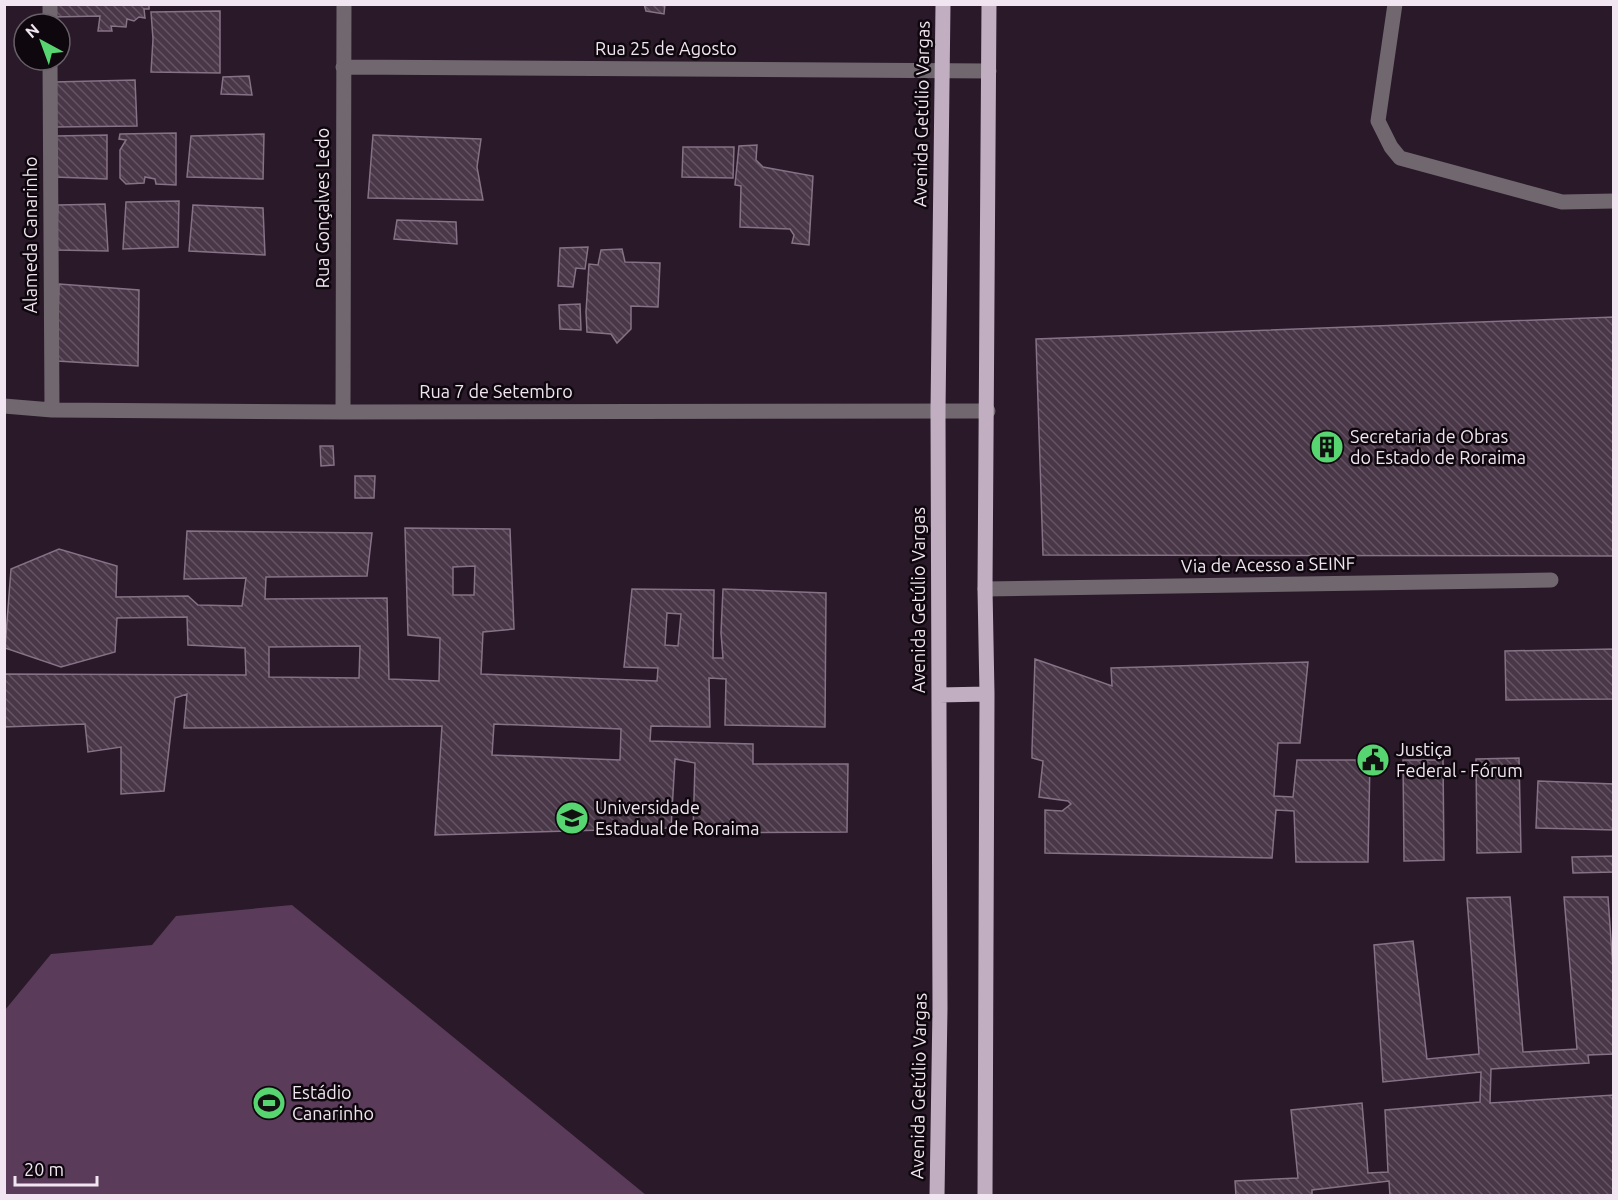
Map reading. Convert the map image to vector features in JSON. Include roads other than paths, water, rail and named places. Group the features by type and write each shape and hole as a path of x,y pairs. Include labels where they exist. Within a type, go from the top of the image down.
{"main road":[{"name":"Avenida Getúlio Vargas","path":"937,1196 940,1008 938,411 943,4"},
{"path":"985,1196 987,694 985,589 989,4"},
{"path":"939,695 987,694"}],"street":[{"name":"Rua Gonçalves Ledo","path":"343,412 344,4"},
{"path":"1395,4 1378,121 1391,147 1400,158 1562,202 1614,201"},
{"name":"Rua 25 de Agosto","path":"343,67 989,71"},
{"name":"Alameda Canarinho","path":"50,72 52,410"},
{"name":"Rua 7 de Setembro","path":"4,406 52,410 343,412 988,411"},
{"name":"Via de Acesso a SEINF","path":"985,589 1551,580"}],"place":[{"name":"Secretaria de Obras do Estado de Roraima","path":"1327,447"},
{"name":"Justiça Federal - Fórum","path":"1373,760"},
{"name":"Universidade Estadual de Roraima","path":"572,818"},
{"name":"Estádio Canarinho","path":"269,1103"}]}
